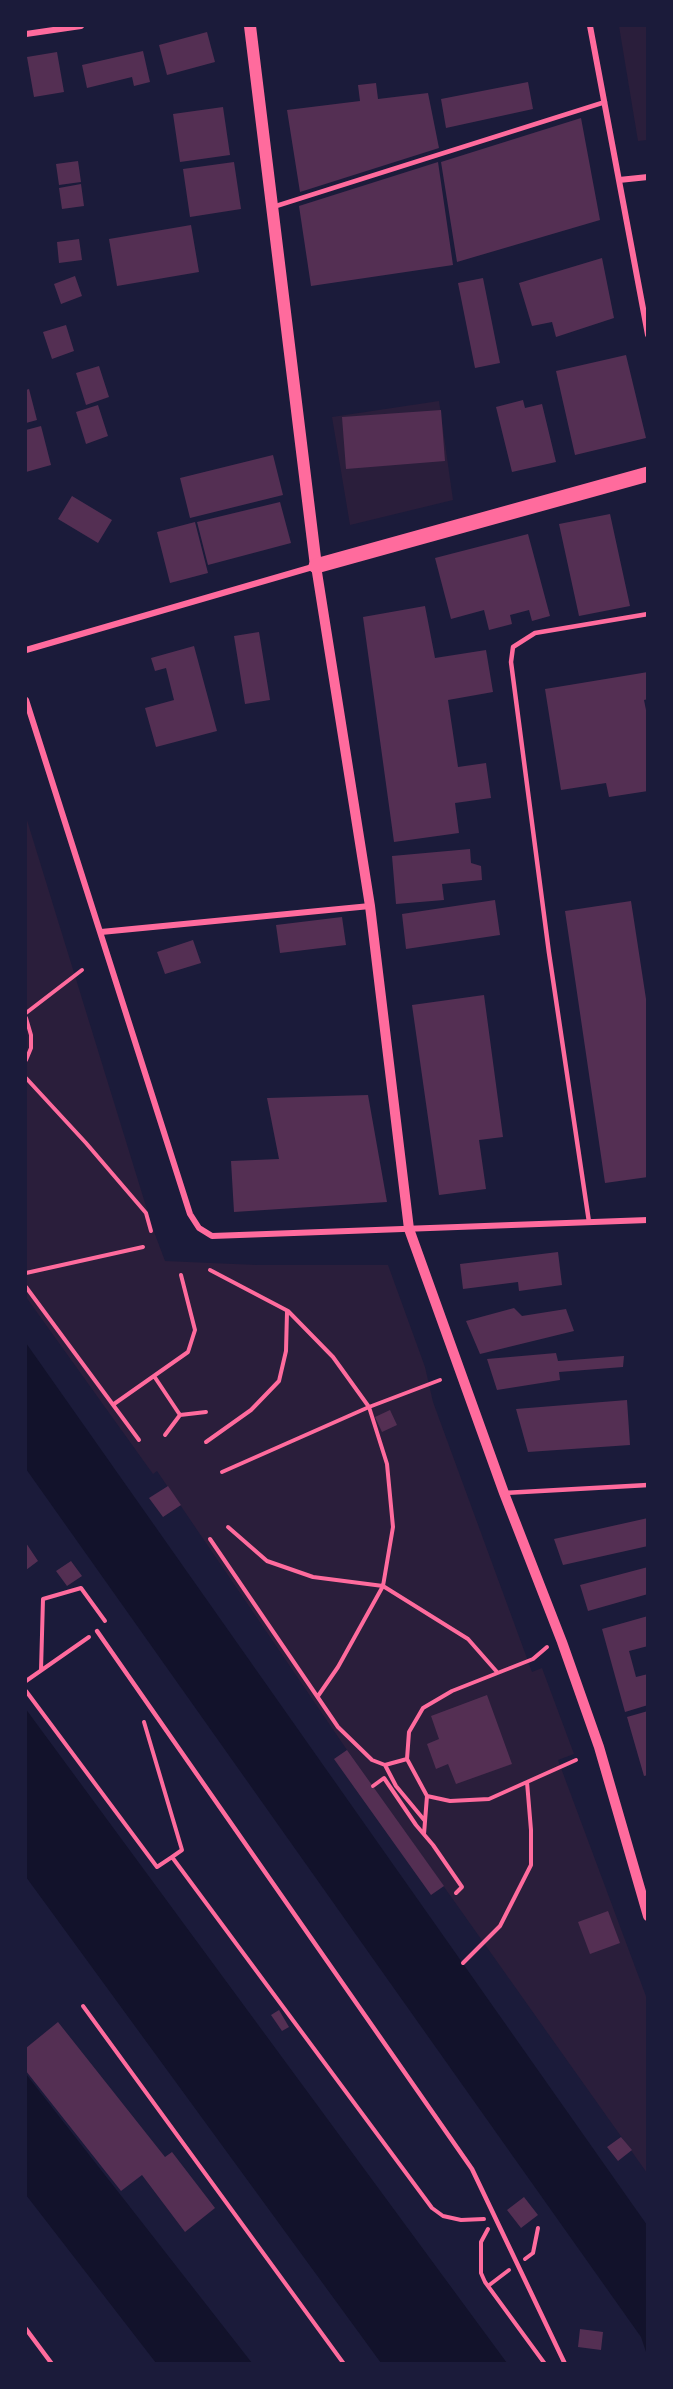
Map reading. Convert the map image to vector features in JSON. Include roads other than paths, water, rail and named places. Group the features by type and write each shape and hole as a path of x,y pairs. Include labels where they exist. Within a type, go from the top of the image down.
{"main road":[{"path":"250,26 316,566 648,474"}],"street":[{"path":"26,34 81,26"},
{"path":"590,26 648,335"},
{"path":"619,180 648,177"},
{"path":"26,650 316,566 370,906 409,1229 599,1747 644,1895 648,1916"},
{"path":"26,700 190,1214 199,1228 212,1236 648,1220"},
{"path":"101,932 370,906"}],"lane":[{"path":"273,207 604,102"},
{"path":"589,1222 549,953 512,654 513,647 535,633 648,614"},
{"path":"504,1493 648,1485"},
{"path":"97,1631 472,2169 564,2364"},
{"path":"26,2329 52,2364"}]}
